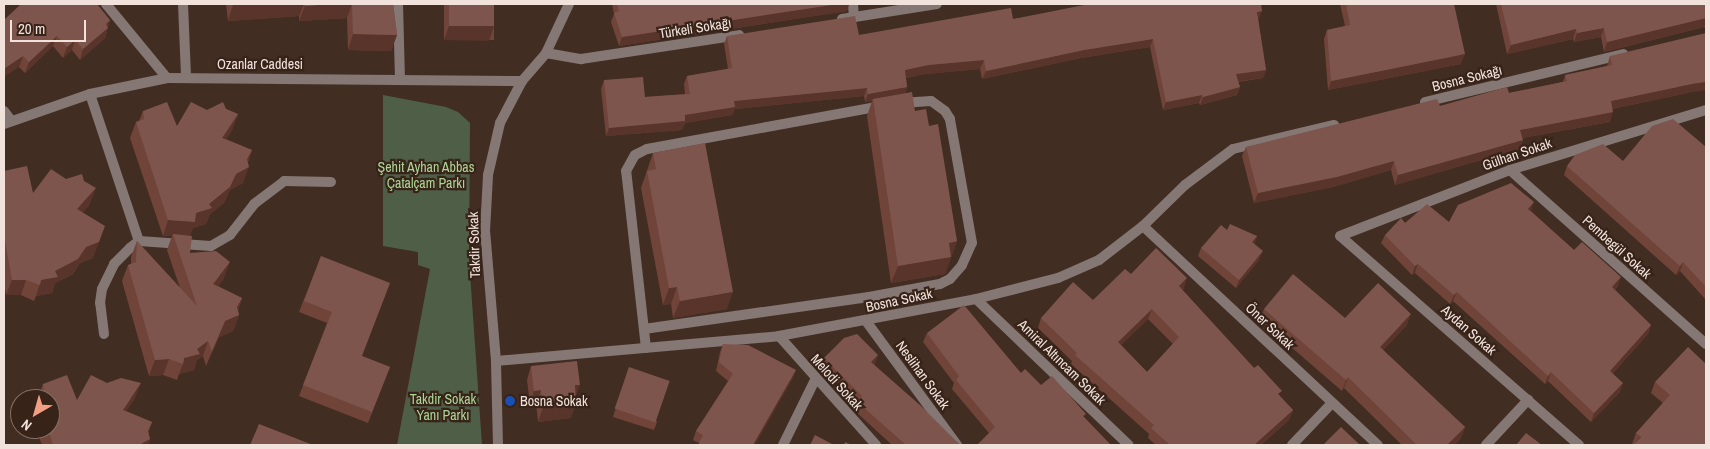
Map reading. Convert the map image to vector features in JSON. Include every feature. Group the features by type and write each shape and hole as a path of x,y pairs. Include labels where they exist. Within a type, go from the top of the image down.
{"street":[{"path":"106,4 167,78"},
{"path":"183,4 186,77"},
{"path":"398,4 400,78"},
{"name":"Takdir Sokak","path":"498,445 496,361 485,231 488,175 500,123 522,81 546,53 568,4"},
{"path":"853,4 854,17"},
{"path":"835,20 937,4"},
{"name":"Türkeli Sokağı","path":"546,53 581,59 747,34"},
{"name":"Bosna Sokağı","path":"1417,105 1639,50"},
{"name":"Ozanlar Caddesi","path":"6,118 90,94 167,78 400,78 522,81"},
{"path":"90,94 139,241"},
{"path":"644,329 869,297 940,284 950,279 962,265 972,243 950,119 946,111 931,101 922,99 647,149 635,154 626,171 646,348"},
{"name":"Gülhan Sokak","path":"1340,236 1510,170 1706,110"},
{"name":"Bosna Sokak","path":"496,361 779,336 976,299 1058,278 1099,260 1143,226 1185,185 1233,149 1349,121"},
{"name":"Pembegül Sokak","path":"1510,170 1706,344"},
{"path":"104,334 100,303 107,276 121,255 139,241 210,246 230,235 254,204 284,181 331,182"},
{"name":"Öner Sokak","path":"1143,226 1378,445"},
{"name":"Aydan Sokak","path":"1340,236 1579,445"},
{"name":"Amiral Altıncam Sokak","path":"976,299 1129,445"},
{"name":"Neslihan Sokak","path":"866,321 957,445"},
{"name":"Melodi Sokak","path":"779,336 814,380 876,445"},
{"path":"783,445 814,380"},
{"path":"1486,445 1528,400"},
{"path":"1292,445 1332,403"}],"green space":[{"path":"383,95 446,107 458,112 470,123 469,259 482,445 397,445 430,269 418,265 418,252 383,246"}],"building":[{"path":"21,4 97,4 110,20 106,24 108,28 83,49 75,40 67,47 57,36 29,62 23,56 4,69 4,20"},
{"path":"305,4 332,4 305,6"},
{"path":"352,4 393,4 397,35 353,34"},
{"path":"449,4 494,4 494,26 449,26"},
{"path":"617,4 838,4 622,37 614,13 619,11"},
{"path":"1089,4 1261,4 1262,11 1257,12 1266,70 1236,74 1240,87 1203,97 1202,95 1166,102 1153,39 1084,50 986,71 984,60 928,65 905,70 907,87 868,94 867,88 734,101 735,107 685,115 685,121 609,128 604,80 643,77 645,97 690,94 687,76 732,68 727,36 855,16 859,35 1011,8 1013,19"},
{"path":"1346,4 1454,4 1465,54 1331,81 1327,30 1350,25"},
{"path":"1501,4 1706,4 1706,18 1607,42 1604,28 1577,33 1576,29 1511,45"},
{"path":"1706,33 1706,82 1611,101 1613,112 1520,130 1523,140 1398,175 1394,161 1337,177 1258,193 1246,147 1437,99 1440,106 1507,87 1509,93 1567,81 1565,75 1612,65 1610,56"},
{"path":"912,92 915,111 926,109 929,126 938,124 957,241 949,243 951,257 898,266 873,99"},
{"path":"167,102 177,126 191,102 207,110 223,102 226,109 238,114 222,138 252,150 247,159 249,167 236,174 230,187 209,204 212,208 196,213 195,222 168,220 136,122 144,119 143,111"},
{"path":"1673,119 1706,147 1706,287 1683,262 1680,266 1567,166 1575,155 1603,144 1623,161 1652,126"},
{"path":"705,143 733,292 680,301 677,287 669,288 647,171 656,169 653,153"},
{"path":"27,166 33,193 51,169 66,179 82,174 84,181 96,188 77,209 105,226 99,242 86,247 78,259 55,271 58,277 41,280 40,285 26,280 12,280 4,235 4,171"},
{"path":"1511,183 1534,202 1528,209 1574,250 1582,242 1621,277 1612,287 1651,325 1610,371 1623,383 1594,413 1551,372 1548,376 1457,292 1454,295 1418,264 1415,266 1385,235 1401,218 1405,223 1427,204 1449,222 1458,205"},
{"path":"1230,224 1257,236 1252,242 1263,251 1239,280 1201,248 1221,225 1227,230"},
{"path":"173,234 192,236 190,253 216,251 230,262 213,284 242,298 237,307 239,315 225,321 212,351 208,341 197,349 200,354 184,358 183,364 169,359 155,360 128,265 136,262 137,241 197,306"},
{"path":"1156,248 1187,278 1179,286 1254,368 1258,365 1282,391 1278,394 1293,410 1254,445 1170,445 1151,428 1154,425 1075,355 1077,353 1041,318 1073,282 1093,300 1125,269 1131,274","holes":["1152,309 1179,337 1147,372 1118,342"]},
{"path":"321,256 390,283 362,356 390,367 372,412 303,385 332,312 304,301"},
{"path":"1293,274 1345,318 1378,283 1411,314 1380,347 1465,427 1447,445 1417,445 1348,377 1346,380 1264,309"},
{"path":"964,305 1021,373 1025,369 1041,385 1052,376 1086,414 1083,416 1111,445 977,445 995,427 956,380 959,376 927,333"},
{"path":"857,334 878,355 871,362 921,406 960,445 906,445 857,401 862,396 824,358 844,338"},
{"path":"723,344 748,345 796,370 753,445 698,445 703,435 696,431 733,374 719,362"},
{"path":"1688,347 1706,364 1706,445 1633,445 1641,437 1636,433 1670,395 1655,382"},
{"path":"577,361 580,385 575,385 576,404 543,408 541,390 534,391 531,366"},
{"path":"629,367 670,381 655,423 615,409"},
{"path":"67,375 77,400 91,375 107,383 121,378 141,383 123,410 152,422 148,431 150,439 139,445 53,445 51,439 60,439 60,389 44,389 43,384"},
{"path":"259,424 313,445 250,445"},
{"path":"1341,427 1360,445 1323,445"},
{"path":"1526,433 1542,445 1516,445"},
{"path":"815,435 834,445 810,445"}],"place":[{"name":"Bosna Sokak","path":"510,401"}],"park label":[{"name":"Şehit Ayhan Abbas Çatalçam Parkı","path":"426,176"},
{"name":"Takdir Sokak Yanı Parkı","path":"443,408"}]}
